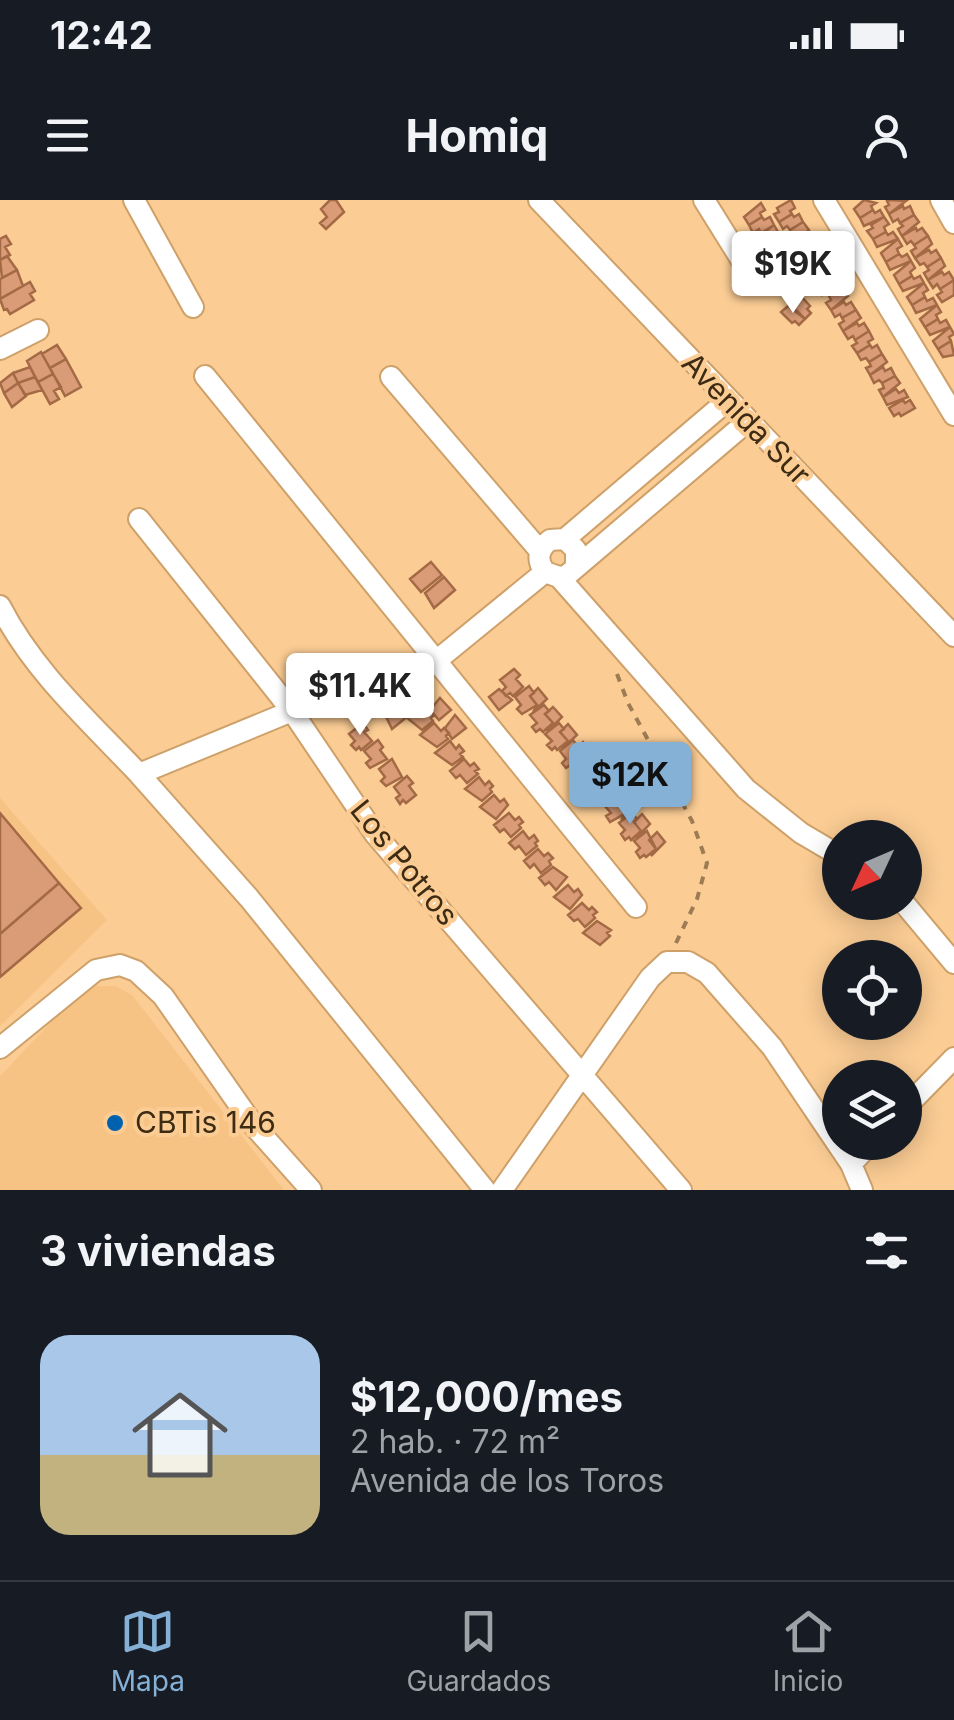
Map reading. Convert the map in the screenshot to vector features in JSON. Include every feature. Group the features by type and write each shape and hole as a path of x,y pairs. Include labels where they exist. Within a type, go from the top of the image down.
{"street":[{"path":"134,200 193,307"},
{"name":"Avenida Sur","path":"539,200 954,636"},
{"path":"704,200 752,277"},
{"path":"824,200 954,415"},
{"path":"941,200 954,222"},
{"path":"0,349 38,330"},
{"path":"205,376 636,907"},
{"path":"391,377 746,790 822,845"},
{"path":"139,774 292,711 436,661 576,550 565,540 727,401"},
{"path":"555,566 748,421"},
{"name":"Los Potros","path":"138,520 292,711 375,834 681,1190"},
{"path":"0,606 36,665 249,898 486,1190"},
{"path":"917,920 954,963"},
{"path":"502,1190 650,978 667,962 688,962 707,973 772,1048 851,1164 862,1190"},
{"path":"0,1048 96,970 120,965 136,971 163,996 254,1126 312,1190"},
{"path":"922,1091 954,1058"},
{"path":"851,1164 855,1160"}],"path":[{"path":"616,672 628,703 692,820 706,863 697,898 667,962"}],"shaded area":[{"path":"0,798 107,920 0,1026"},
{"name":"CBTis 146","path":"95,986 116,986 132,995 284,1190 0,1190 0,1076 59,1014"}],"building":[{"path":"330,200 336,200 344,212 326,229 320,223 327,217 321,209"},
{"path":"791,200 795,208 790,211 792,214 779,222 774,214 779,212 777,208"},
{"path":"864,200 876,203 871,206 873,210 860,218 854,209"},
{"path":"889,200 906,201 889,214"},
{"path":"761,203 765,210 760,213 762,217 749,225 744,217"},
{"path":"910,206 914,215 900,223 898,219 893,222 889,214"},
{"path":"880,210 884,217 864,226 860,218"},
{"path":"799,214 803,222 790,230 787,226 783,229 779,222"},
{"path":"914,215 919,222 902,236 900,223"},
{"path":"770,217 774,225 753,233 749,225"},
{"path":"884,217 889,224 884,227 886,232 873,239 867,231"},
{"path":"803,222 809,230 791,244 787,237 792,234 790,230"},
{"path":"774,225 778,232 773,235 775,238 762,247 757,238"},
{"path":"922,228 928,236 914,245 911,241 907,244 902,236"},
{"path":"893,232 898,239 877,247 873,239"},
{"path":"6,236 11,244 5,247 10,255 0,260 0,239"},
{"path":"812,236 817,244 803,253 801,248 796,251 791,244"},
{"path":"928,236 932,244 915,258 911,251 916,248 914,245"},
{"path":"775,238 778,242 783,239 787,247 766,255 762,247"},
{"path":"898,239 902,246 897,249 899,254 886,262 881,253"},
{"path":"817,244 821,252 804,265 800,258 805,256 803,253"},
{"path":"787,247 792,254 787,257 789,261 775,269 770,261"},
{"path":"936,250 941,258 927,267 924,263 920,265 915,258"},
{"path":"907,254 911,261 890,270 886,262"},
{"path":"7,256 17,270 2,278 0,260"},
{"path":"825,258 830,266 816,274 814,270 809,273 804,265"},
{"path":"941,258 945,266 928,280 924,273 929,270 927,267"},
{"path":"911,261 915,268 910,272 912,276 899,284 894,275"},
{"path":"830,266 834,274 829,277 831,280 818,288 813,280 818,277 816,274"},
{"path":"17,270 23,286 0,299 0,279"},
{"path":"949,272 954,280 940,289 937,284 933,288 928,280"},
{"path":"920,276 924,283 903,291 899,284"},
{"path":"838,280 843,288 829,296 827,292 822,295 818,288"},
{"path":"954,280 954,295 942,302 937,295 942,292 940,289"},
{"path":"30,282 34,300 10,314 4,310 0,299"},
{"path":"924,283 928,290 923,293 925,297 912,305 907,297"},
{"path":"843,288 848,296 831,310 826,303 831,300 829,296"},
{"path":"799,294 810,306 807,309 811,313 805,319 794,308 797,305 793,300"},
{"path":"925,297 927,301 933,298 937,305 916,313 912,305"},
{"path":"851,302 856,310 842,318 840,314 835,317 831,310"},
{"path":"937,305 941,312 936,315 938,319 925,327 920,319"},
{"path":"788,306 805,319 799,325 781,312"},
{"path":"856,310 861,318 843,331 839,324 844,321 842,318"},
{"path":"938,319 940,323 946,320 950,327 930,335 925,327"},
{"path":"864,323 869,331 855,340 853,336 848,339 843,331"},
{"path":"950,327 954,334 949,337 951,341 938,349 933,341"},
{"path":"869,331 873,339 868,342 870,345 857,353 852,346 857,343 855,340"},
{"path":"951,341 954,355 943,357 938,349"},
{"path":"57,345 66,359 50,368 42,354"},
{"path":"877,345 882,354 869,362 866,358 861,360 857,353"},
{"path":"41,352 53,374 38,382 27,361"},
{"path":"882,354 887,362 870,375 866,368 871,366 869,362"},
{"path":"66,359 81,387 65,396 50,368"},
{"path":"30,367 35,377 18,383 13,373"},
{"path":"883,367 885,371 891,368 895,376 874,383 870,375"},
{"path":"13,373 18,383 4,393 0,383"},
{"path":"53,374 61,387 54,391 59,399 50,404 38,382"},
{"path":"895,376 900,383 883,397 879,390 884,388 882,383"},
{"path":"35,377 42,390 25,395 18,383"},
{"path":"18,383 26,396 12,407 4,393"},
{"path":"896,389 899,393 904,390 908,397 887,405 883,397"},
{"path":"910,400 915,408 894,416 889,408"},
{"path":"431,562 442,575 421,592 410,579"},
{"path":"444,577 455,590 434,608 425,593"},
{"path":"514,669 523,687 513,696 506,696 502,691 506,687 500,680"},
{"path":"529,686 537,705 522,714 515,697"},
{"path":"538,688 547,699 533,712 537,705 530,696"},
{"path":"406,689 413,689 425,702 392,729 382,708"},
{"path":"499,689 512,700 499,710 489,697"},
{"path":"440,698 451,710 439,720 430,710"},
{"path":"544,705 549,711 545,714 553,723 543,732 536,732 532,727 537,723 530,715"},
{"path":"420,706 434,715 422,730 406,717"},
{"path":"553,707 562,717 548,731 553,723 545,714"},
{"path":"455,715 466,728 452,739 445,728"},
{"path":"363,723 368,730 364,732 372,741 356,750 349,734"},
{"path":"434,723 449,733 448,739 437,747 420,735"},
{"path":"559,723 564,729 560,732 568,741 552,750 547,745 552,741 545,734"},
{"path":"568,724 577,735 563,748 568,741 560,732"},
{"path":"378,740 387,759 370,768 366,763 371,759 364,751"},
{"path":"573,740 578,747 574,750 582,759 566,768 560,751"},
{"path":"450,741 456,749 459,745 464,751 460,754 463,757 452,765 435,753"},
{"path":"583,742 591,753 577,766 582,759 574,750"},
{"path":"392,759 402,777 386,786 379,769"},
{"path":"464,759 479,769 467,783 450,771"},
{"path":"588,759 593,765 589,768 597,777 581,786 576,780 581,776 575,769"},
{"path":"598,760 606,770 592,784 597,777 589,768"},
{"path":"407,776 416,795 400,804 394,787"},
{"path":"479,777 485,785 489,781 493,786 482,801 465,789"},
{"path":"603,777 608,783 604,787 612,795 596,804 590,787"},
{"path":"612,778 621,789 606,802 612,795 604,787"},
{"path":"494,795 508,805 496,819 480,807"},
{"path":"618,795 626,813 610,822 606,816 611,813 604,805"},
{"path":"627,796 636,806 621,820 626,813 619,804"},
{"path":"0,813 59,883 0,934"},
{"path":"509,813 523,822 511,837 494,825"},
{"path":"632,813 641,831 625,840 621,834 625,830 619,823"},
{"path":"642,814 650,824 636,838 641,831 634,822"},
{"path":"523,831 529,839 534,835 538,841 526,855 519,846 515,849 509,843"},
{"path":"647,831 656,849 640,858 636,852 640,848 634,841"},
{"path":"657,832 665,842 651,856 656,849 649,840"},
{"path":"538,849 553,858 541,873 534,864 530,868 524,861"},
{"path":"553,867 567,877 556,890 539,878"},
{"path":"59,883 81,908 0,977 0,934"},
{"path":"568,885 582,895 570,909 554,897"},
{"path":"582,903 597,912 585,927 568,915"},
{"path":"597,921 611,930 600,945 583,933"}],"place":[{"name":"CBTis 146","path":"115,1123"}]}
